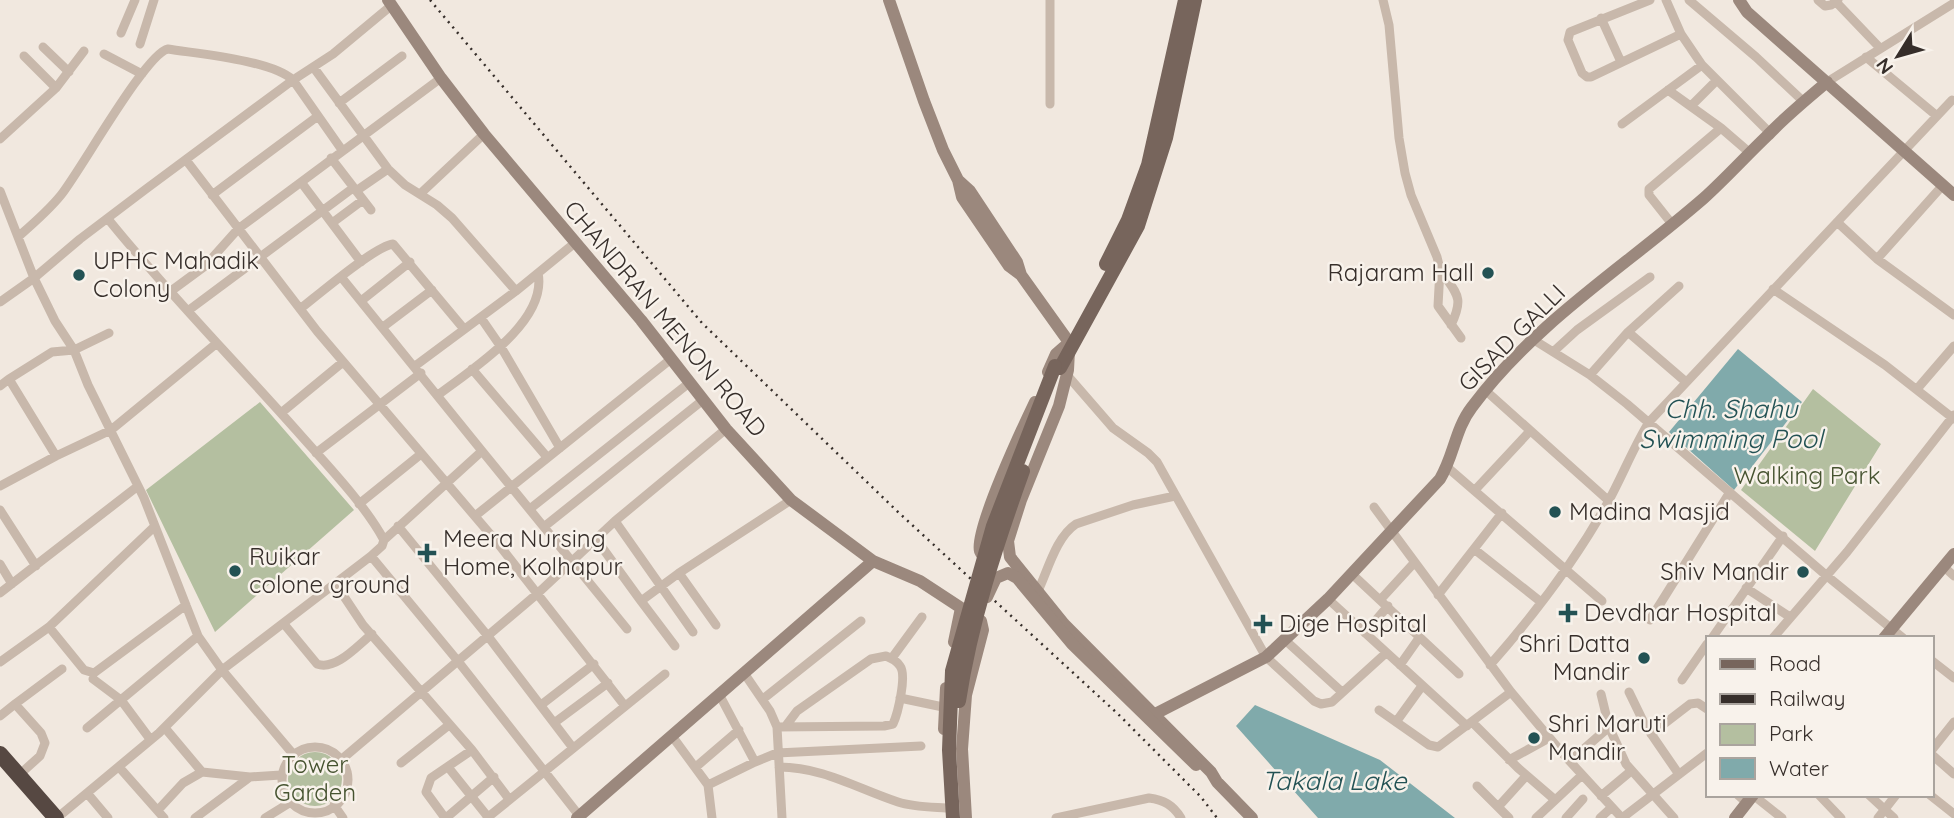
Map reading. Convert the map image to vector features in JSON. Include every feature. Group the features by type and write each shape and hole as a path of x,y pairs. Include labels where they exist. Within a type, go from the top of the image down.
{"highway":[{"path":"0,754 57,818"},
{"path":"0,765 43,818"}],"main road":[{"path":"963,818 954,752 957,713 962,681 995,551 1068,346 1128,220 1148,165 1185,0"},
{"path":"1068,346 1138,226 1166,138 1195,0"},
{"path":"949,815 948,750 955,658 1002,499 1061,370"}],"street":[{"path":"121,33 135,0"},
{"path":"140,44 154,0"},
{"path":"889,0 923,101 958,180 970,191 1068,346 1056,354 998,484 980,539 980,550 993,573 1035,588"},
{"path":"1050,0 1050,104"},
{"path":"1383,0 1389,25 1399,138 1405,173 1440,269 1438,306 1461,338"},
{"path":"1650,0 1601,18 1568,36 1582,73 1587,77 1591,76 1681,34"},
{"path":"1666,0 1681,34 1702,65 1770,133"},
{"path":"1689,0 1804,102"},
{"path":"1740,0 1747,12 1954,195"},
{"path":"1818,0 1825,6 1837,1 1880,48"},
{"path":"0,302 293,80 314,68 390,2"},
{"name":"CHANDRAN MENON ROAD","path":"390,2 441,78 484,134 576,242 726,429 791,500 873,561 920,581 981,621 984,626 966,695 962,749 963,818"},
{"path":"1827,82 1954,3"},
{"path":"1601,18 1621,62"},
{"path":"43,47 69,72"},
{"path":"19,236 62,194 142,74 157,54 168,49 274,68 285,73 293,80 342,149"},
{"path":"0,139 56,88 84,51"},
{"path":"104,54 142,74"},
{"path":"24,56 56,88"},
{"path":"339,103 402,56"},
{"path":"1866,57 1937,116"},
{"path":"1622,124 1702,65"},
{"path":"314,68 388,169 405,185 452,218 516,291"},
{"path":"171,291 205,266 238,229 342,149 441,78"},
{"path":"1691,106 1717,80"},
{"name":"GISAD GALLI","path":"1155,714 1266,657 1285,640 1328,599 1431,489 1447,467 1459,426 1485,390 1574,303 1704,198 1827,82"},
{"path":"1668,90 1721,128 1750,153"},
{"path":"1490,665 1567,569 1609,501 1649,422 1952,100"},
{"path":"212,195 318,116"},
{"path":"1672,224 1648,195 1649,189 1721,128"},
{"path":"420,194 484,134"},
{"path":"331,158 371,210"},
{"path":"186,160 300,309 446,485 475,516 625,706"},
{"path":"188,310 323,211 388,169"},
{"path":"301,182 361,262"},
{"path":"1877,259 1943,185"},
{"path":"0,191 34,278 55,321 74,350 138,486 198,636 222,670 293,754"},
{"path":"332,223 363,200"},
{"path":"108,219 142,261 316,453 359,504 384,540"},
{"path":"1838,222 1877,259 1954,315"},
{"path":"316,453 379,404 464,329 576,242"},
{"path":"300,309 361,262 390,244 397,247 464,329"},
{"path":"361,301 410,262"},
{"path":"1440,269 1459,299 1459,309 1451,325"},
{"path":"438,395 501,347 533,308 541,285 538,273"},
{"path":"1553,352 1577,330 1650,276"},
{"path":"342,278 627,629"},
{"path":"1590,375 1628,332 1679,286"},
{"path":"1773,289 1953,417 1827,576 1775,636"},
{"path":"383,327 432,290"},
{"path":"481,318 560,448"},
{"path":"1628,332 1686,382"},
{"path":"0,386 52,352 74,350 109,333"},
{"path":"1534,340 1590,375 1649,422 1783,536 1888,633 1954,554"},
{"path":"0,486 111,430 217,343"},
{"path":"1917,389 1954,346"},
{"path":"475,516 671,359"},
{"path":"281,413 343,362"},
{"path":"472,369 547,457"},
{"path":"1061,370 1113,428 1157,462 1266,657 1314,701 1327,704 1385,653"},
{"path":"1061,370 1059,407 1021,500 1008,541 1010,557 1064,624 1155,714 1252,818"},
{"path":"9,379 56,456"},
{"path":"531,508 689,383"},
{"path":"1485,390 1609,501"},
{"path":"545,526 703,400"},
{"path":"342,760 537,594 615,521 726,429"},
{"path":"1475,490 1530,431"},
{"path":"57,818 165,727 222,670 371,556 398,526 482,451"},
{"path":"359,504 421,454"},
{"path":"1447,467 1602,601"},
{"path":"0,593 138,486"},
{"path":"1650,620 1730,492"},
{"path":"1035,588 1061,541 1076,524 1133,505 1175,496"},
{"path":"641,601 791,500"},
{"path":"1374,507 1511,692 1622,818 1704,755"},
{"path":"0,510 36,566"},
{"path":"1438,595 1503,513"},
{"path":"615,521 693,632"},
{"path":"0,662 49,627 155,526"},
{"path":"398,526 487,635 573,748"},
{"path":"1713,636 1783,536"},
{"path":"596,539 675,646"},
{"path":"1474,549 1541,602"},
{"path":"371,556 457,660 579,817 873,561"},
{"path":"1365,633 1384,602 1414,563"},
{"path":"0,564 12,584"},
{"path":"1943,566 1954,576"},
{"path":"978,614 996,578 1007,572 1017,578 1072,644 1207,776 1217,782"},
{"path":"679,573 716,625"},
{"path":"1352,573 1459,674"},
{"path":"335,583 372,634 472,750 509,799"},
{"path":"1746,588 1790,617"},
{"path":"1328,599 1422,686 1554,799"},
{"path":"49,627 84,670 94,673 186,605"},
{"path":"779,766 831,775 900,803 949,815 943,706 948,666 961,608"},
{"path":"891,658 922,617"},
{"path":"763,699 861,621"},
{"path":"284,624 317,664 323,666 333,664 372,634"},
{"path":"87,728 198,636"},
{"path":"1400,665 1419,638"},
{"path":"1285,640 1342,692"},
{"path":"1682,680 1706,645"},
{"path":"781,727 889,726 895,720 900,698 900,664 891,658 879,656 872,659 797,711 781,727 777,754 782,818"},
{"path":"1933,662 1954,678"},
{"path":"541,705 594,664"},
{"path":"0,716 62,669"},
{"path":"744,673 781,727"},
{"path":"449,767 487,817 665,674"},
{"path":"93,679 121,700 150,739"},
{"path":"554,723 608,683"},
{"path":"1396,722 1422,686"},
{"path":"1379,710 1434,747 1443,745 1511,692"},
{"path":"1629,692 1651,734 1678,773"},
{"path":"719,694 755,762"},
{"path":"1601,694 1616,746 1632,771 1674,818"},
{"path":"900,698 943,706"},
{"path":"1651,734 1690,704 1698,703 1706,708"},
{"path":"15,705 41,733 45,743 40,756 19,775"},
{"path":"401,763 449,725"},
{"path":"1933,750 1953,725"},
{"path":"165,727 202,772"},
{"path":"1570,761 1609,727"},
{"path":"697,766 739,730"},
{"path":"672,736 697,766 708,785 712,818"},
{"path":"1509,760 1549,738"},
{"path":"708,785 777,754 921,746"},
{"path":"324,747 342,760 349,778 348,788 344,797 331,809 316,816 291,802 281,775 293,754 303,748 324,747"},
{"path":"472,750 431,778 426,792 446,818 494,777"},
{"path":"1933,754 1954,774"},
{"path":"119,767 164,818"},
{"path":"1601,796 1632,771"},
{"path":"158,810 183,783 202,772 250,777 281,775"},
{"path":"1536,818 1582,775"},
{"path":"1499,807 1526,776"},
{"path":"195,818 250,777"},
{"path":"1478,786 1509,818"},
{"path":"88,793 108,818"},
{"path":"1735,818 1748,797 1782,818"},
{"path":"1821,797 1842,818"},
{"path":"1870,797 1882,814 1894,818"},
{"path":"1882,814 1895,797"},
{"path":"1933,797 1954,814"},
{"path":"1056,818 1149,798 1163,800 1172,806 1181,818"},
{"path":"1566,818 1583,799"},
{"path":"265,818 291,802"},
{"path":"334,805 343,818"},
{"path":"1600,818 1612,807"}],"green space":[{"name":"Walking Park","path":"1813,389 1881,444 1815,551 1741,490"},
{"name":"Ruikar colone ground","path":"260,402 354,510 215,632 146,490"},
{"name":"Tower Garden","path":"315,752 334,760 342,779 334,798 315,806 296,798 288,779 296,760"}],"water":[{"name":"Chh. Shahu Swimming Pool","path":"1738,349 1802,402 1734,490 1669,432"},
{"name":"Takala Lake","path":"1255,705 1380,760 1455,818 1318,818 1236,726"}],"railway":[{"path":"430,0 702,323 898,512 1118,714 1201,797 1217,818"}],"place":[{"name":"Rajaram Hall","path":"1488,273"},
{"name":"UPHC Mahadik Colony","path":"79,275"},
{"name":"Madina Masjid","path":"1555,512"},
{"name":"Meera Nursing Home, Kolhapur","path":"427,553"},
{"name":"Ruikar colone ground","path":"235,571"},
{"name":"Shiv Mandir","path":"1803,572"},
{"name":"Devdhar Hospital","path":"1568,613"},
{"name":"Dige Hospital","path":"1263,624"},
{"name":"Shri Datta Mandir","path":"1644,658"},
{"name":"Shri Maruti Mandir","path":"1534,738"}]}
